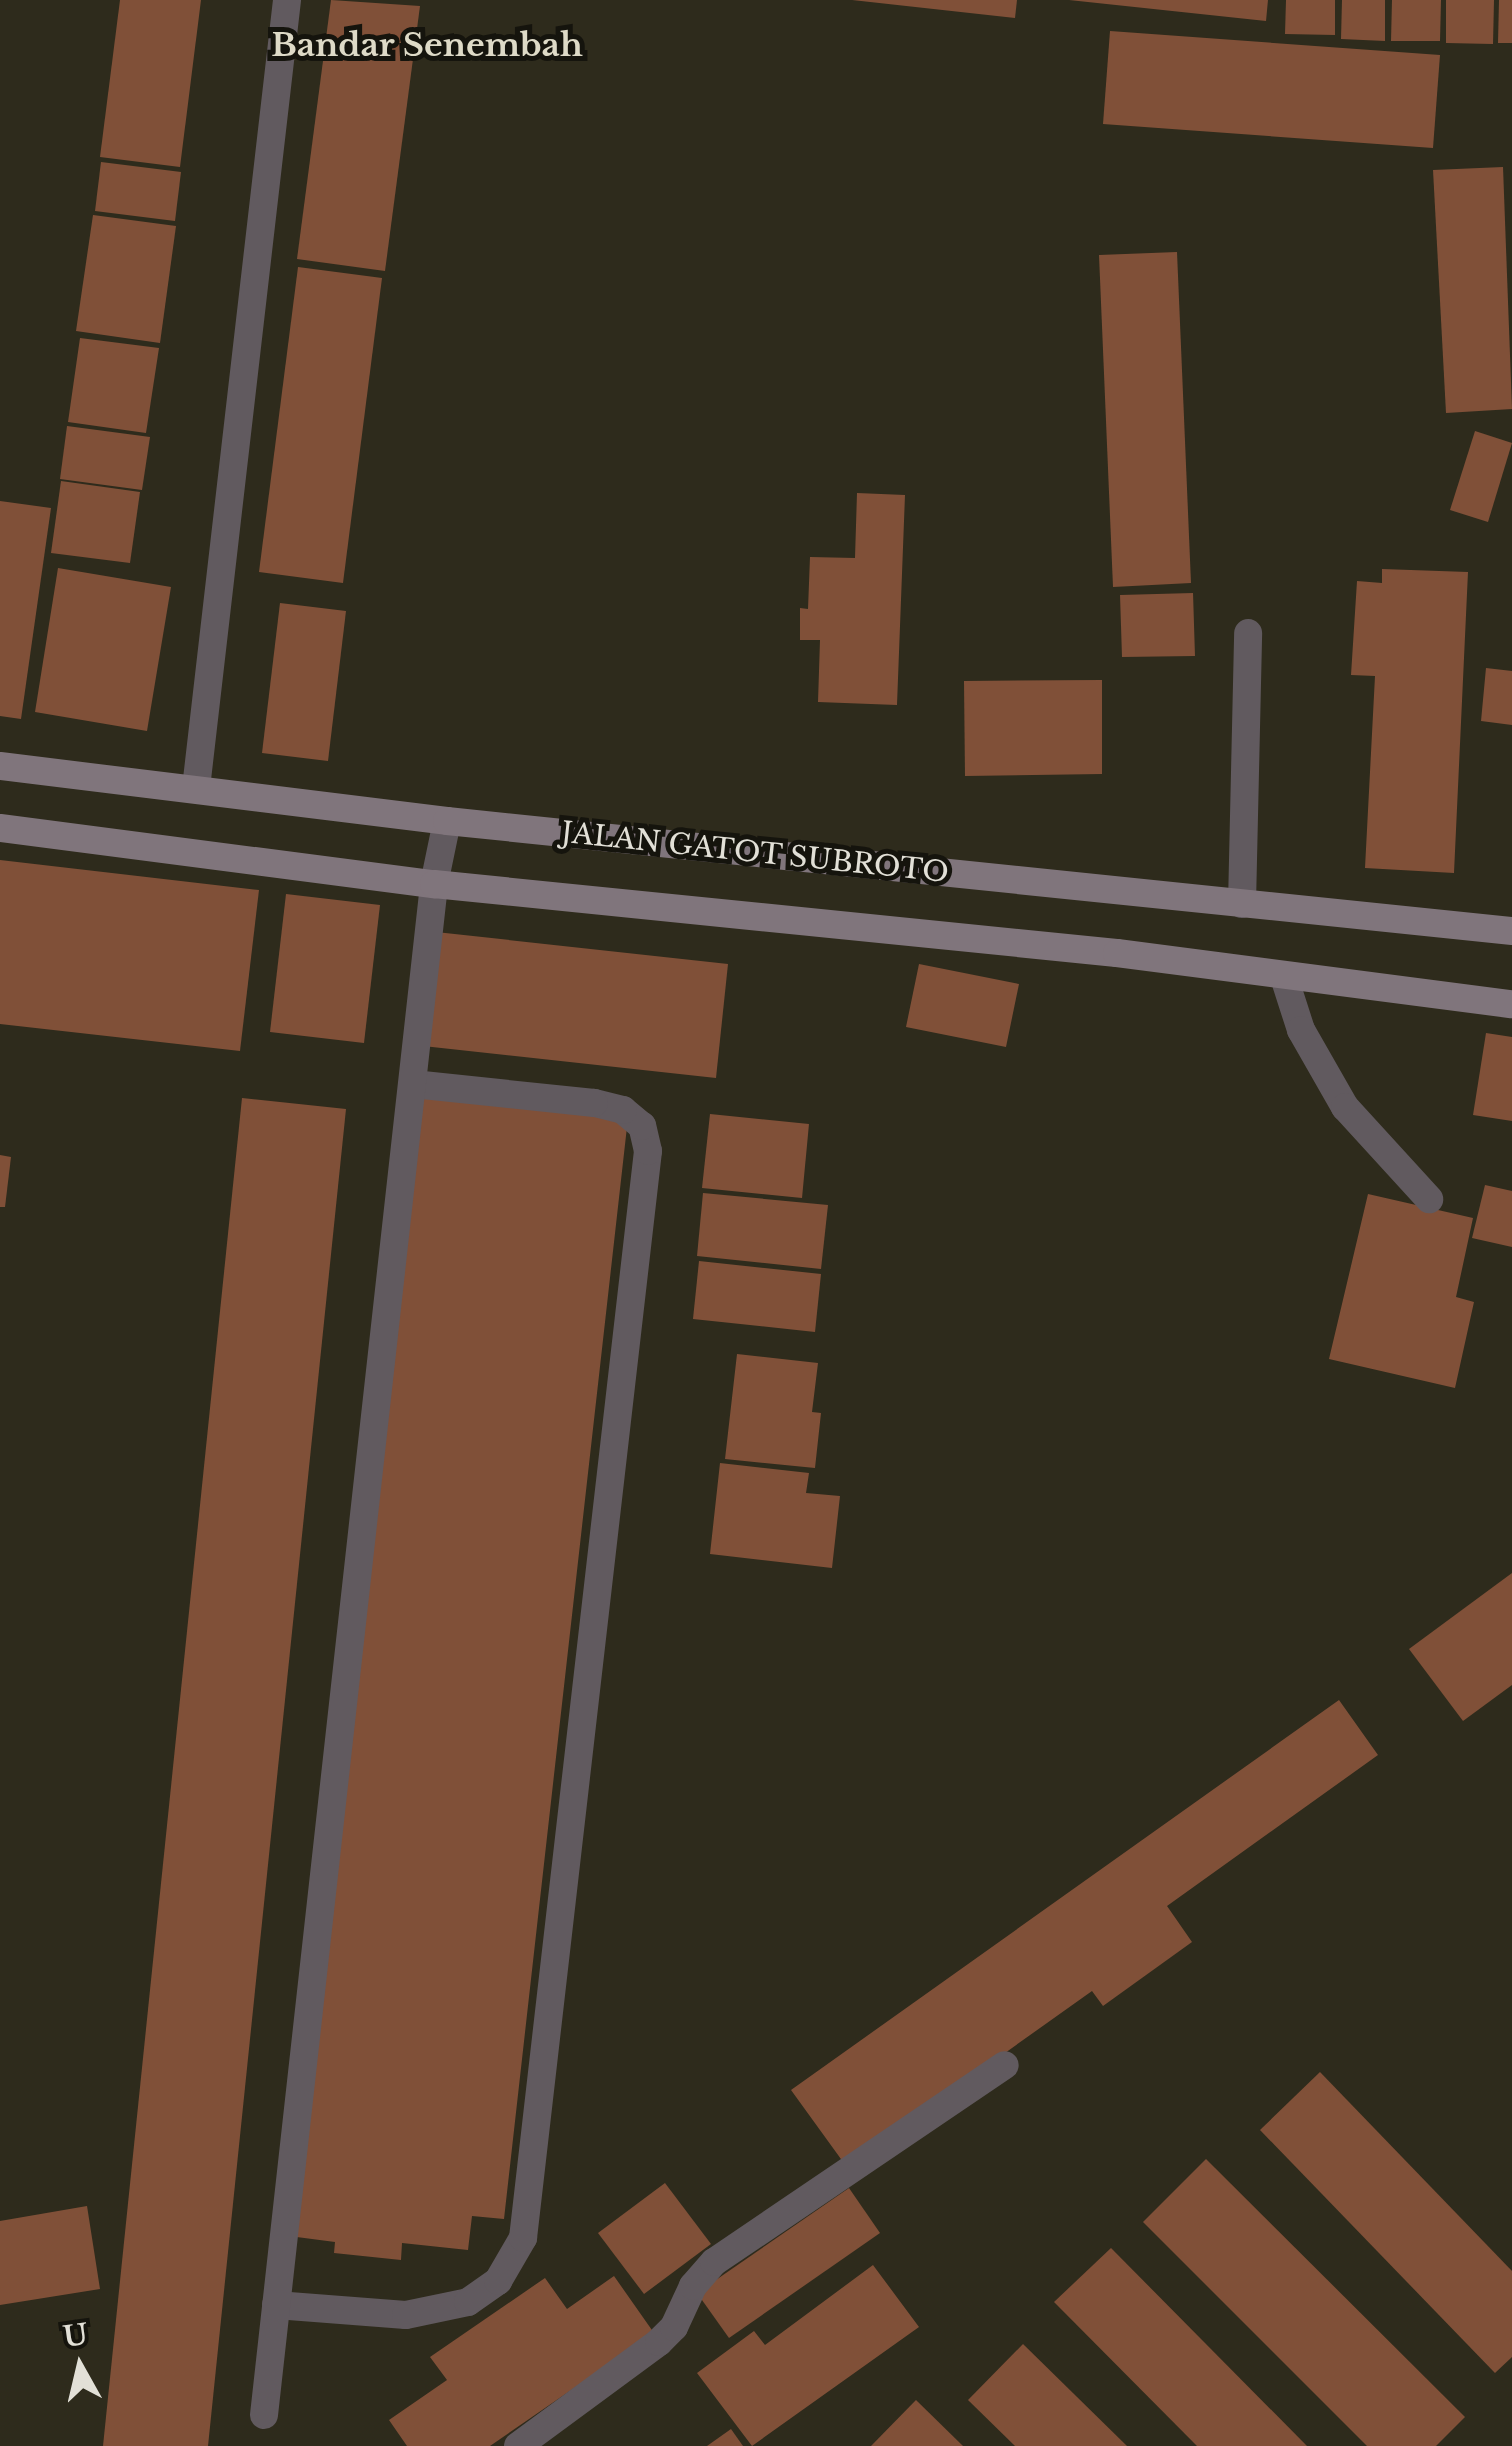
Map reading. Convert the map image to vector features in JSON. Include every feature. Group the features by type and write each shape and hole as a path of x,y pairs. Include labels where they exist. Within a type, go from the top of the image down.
{"main road":[{"name":"JALAN GATOT SUBROTO","path":"0,766 446,821 1512,931"},
{"path":"0,828 434,884 1117,953 1512,1004"}],"street":[{"path":"196,788 287,0"},
{"path":"1242,904 1248,633"},
{"path":"264,2415 434,884 446,821"},
{"path":"1284,977 1300,1030 1345,1106 1429,1199"},
{"path":"276,2306 406,2315 468,2302 498,2281 522,2238 648,1150 642,1126 623,1110 594,1103 413,1084"},
{"path":"518,2446 660,2342 674,2327 693,2286 714,2262 1005,2064"}],"building":[{"path":"120,0 201,0 180,167 100,157"},
{"path":"331,0 420,6 385,271 297,259"},
{"path":"852,0 1017,0 1015,18"},
{"path":"1069,0 1268,0 1266,21"},
{"path":"1286,0 1335,0 1335,35 1285,34"},
{"path":"1342,0 1385,0 1385,41 1341,39"},
{"path":"1392,0 1441,0 1440,41 1391,41"},
{"path":"1446,0 1494,0 1493,44 1446,43"},
{"path":"1499,0 1512,0 1512,43 1498,43"},
{"path":"1110,31 1440,55 1433,148 1103,124"},
{"path":"101,162 181,172 175,221 95,211"},
{"path":"1503,167 1512,409 1446,413 1433,170"},
{"path":"93,215 176,226 160,343 76,331"},
{"path":"1177,252 1191,583 1113,587 1099,255"},
{"path":"298,267 382,278 343,583 259,572"},
{"path":"80,338 159,348 146,433 68,422"},
{"path":"67,426 150,437 142,490 60,479"},
{"path":"1475,431 1512,443 1488,522 1450,510"},
{"path":"61,481 140,492 130,563 51,553"},
{"path":"857,493 905,495 897,705 818,702 820,640 800,640 800,608 808,609 810,557 855,558"},
{"path":"0,501 51,508 21,719 0,716"},
{"path":"58,568 171,587 147,731 35,712"},
{"path":"1382,569 1468,572 1454,873 1365,868 1375,676 1351,675 1357,581 1382,583"},
{"path":"1193,593 1195,656 1122,657 1120,595"},
{"path":"280,603 346,611 328,761 262,753"},
{"path":"1486,668 1512,671 1512,725 1481,721"},
{"path":"1102,680 1102,774 965,776 964,681"},
{"path":"0,860 259,890 240,1051 0,1024"},
{"path":"286,894 380,905 364,1043 270,1032"},
{"path":"436,932 728,964 716,1078 423,1046"},
{"path":"919,964 1019,984 1006,1047 906,1027"},
{"path":"1486,1033 1512,1037 1512,1121 1473,1115"},
{"path":"417,1095 628,1118 504,2219 472,2216 468,2250 402,2243 401,2260 334,2253 335,2242 289,2236"},
{"path":"242,1098 346,1109 208,2446 103,2446"},
{"path":"710,1114 809,1124 802,1198 702,1188"},
{"path":"0,1155 11,1157 5,1207 0,1207"},
{"path":"1485,1185 1512,1191 1512,1247 1472,1238"},
{"path":"703,1193 828,1205 821,1269 697,1256"},
{"path":"1368,1194 1473,1218 1456,1297 1474,1302 1455,1388 1329,1359"},
{"path":"699,1261 821,1274 815,1332 693,1319"},
{"path":"737,1354 818,1363 812,1412 821,1413 815,1468 725,1459"},
{"path":"720,1463 809,1473 806,1493 840,1496 832,1568 710,1554"},
{"path":"1512,1573 1512,1685 1463,1721 1409,1649"},
{"path":"1339,1700 1378,1755 1167,1906 1192,1942 1103,2006 1092,1991 846,2166 791,2090"},
{"path":"1320,2072 1512,2271 1512,2357 1495,2373 1260,2130"},
{"path":"1206,2159 1465,2417 1436,2446 1367,2446 1143,2222"},
{"path":"665,2183 711,2244 644,2294 598,2233"},
{"path":"849,2188 880,2233 729,2338 697,2293"},
{"path":"87,2206 100,2289 0,2305 0,2221"},
{"path":"1111,2248 1307,2446 1197,2446 1054,2302"},
{"path":"873,2265 919,2327 752,2446 697,2373 754,2331 765,2345"},
{"path":"614,2276 654,2333 490,2446 407,2446 389,2420 447,2380 430,2357 545,2278 567,2309"},
{"path":"1023,2344 1127,2446 1015,2446 968,2400"},
{"path":"916,2400 963,2446 871,2446"},
{"path":"731,2429 743,2446 707,2446"}],"district":[{"name":"Bandar Senembah","path":"427,45"}]}
